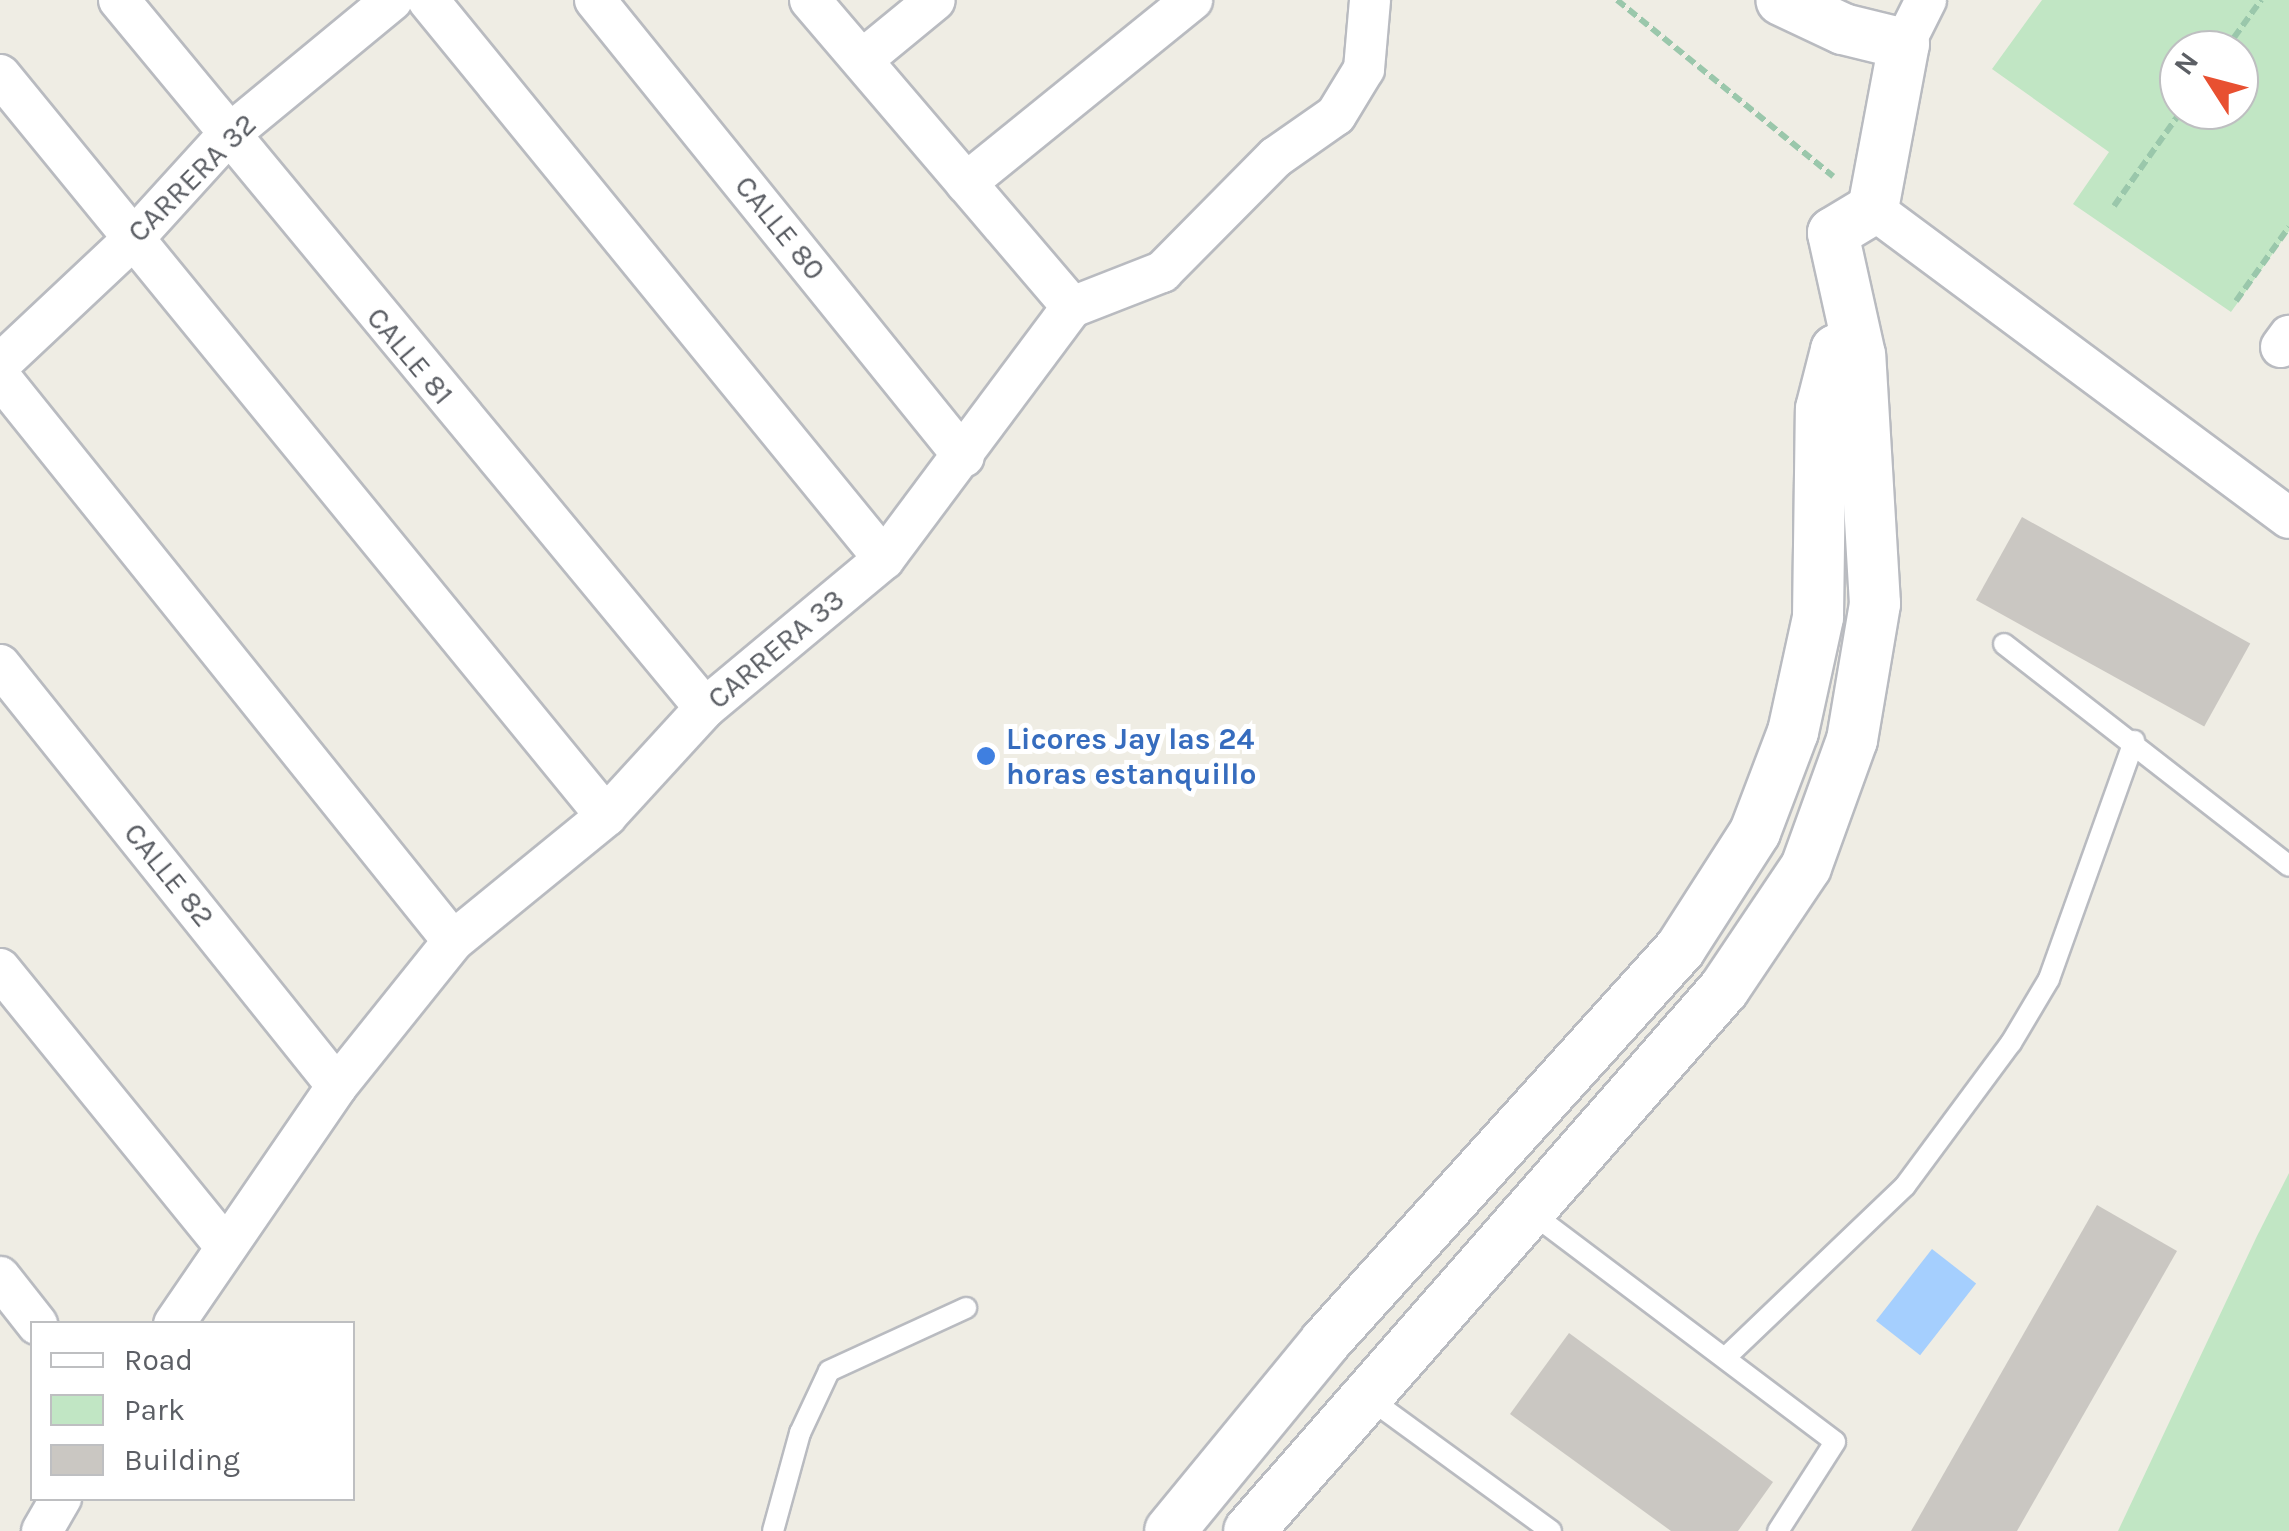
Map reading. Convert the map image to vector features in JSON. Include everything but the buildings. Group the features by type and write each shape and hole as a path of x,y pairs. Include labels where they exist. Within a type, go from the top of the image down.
{"street":[{"name":"CALLE 81","path":"119,0 226,138 705,708"},
{"name":"CARRERA 32","path":"0,364 134,238 226,138 392,0"},
{"path":"428,0 884,559"},
{"name":"CALLE 80","path":"595,0 964,457"},
{"path":"810,0 1072,307 1162,272 1276,157 1336,115 1364,69 1370,0"},
{"path":"862,60 935,0"},
{"path":"966,183 1192,0"},
{"path":"1781,0 1843,29 1904,44"},
{"path":"1249,1531 1526,1209 1724,989 1806,868 1852,740 1876,604 1860,354 1833,234 1872,209 1904,44 1926,0"},
{"path":"0,76 606,816"},
{"path":"1872,209 2289,518"},
{"name":"CARRERA 33","path":"176,1321 337,1086 452,941 606,816 705,708 884,559 964,457 1072,307"},
{"path":"1170,1531 1325,1342 1680,949 1755,832 1793,732 1818,617 1821,409 1836,350 1854,340"},
{"path":"0,377 452,941"},
{"name":"CALLE 82","path":"0,665 337,1086"},
{"path":"0,969 226,1247"},
{"path":"0,1277 36,1321"},
{"path":"42,1531 59,1501"}],"lane":[{"path":"2004,644 2134,741 2289,866"},
{"path":"1724,1358 1905,1186 2011,1043 2048,979 2134,741"},
{"path":"1526,1209 1834,1442 1778,1531"},
{"path":"773,1531 800,1434 830,1371 966,1308"},
{"path":"1364,1395 1551,1531"}],"path":[{"path":"1617,0 1872,209"},
{"path":"2239,30 2260,0"},
{"path":"2114,206 2168,130"},
{"path":"2236,301 2289,227"}],"green space":[{"path":"2042,0 2289,0 2289,231 2231,312 2073,204 2109,152 1992,69"},
{"path":"2289,1173 2289,1531 2118,1531 2257,1236"}],"water":[{"path":"1932,1249 1976,1283 1920,1355 1876,1321"}],"place":[{"name":"Licores Jay las 24 horas estanquillo","path":"986,756"}]}
